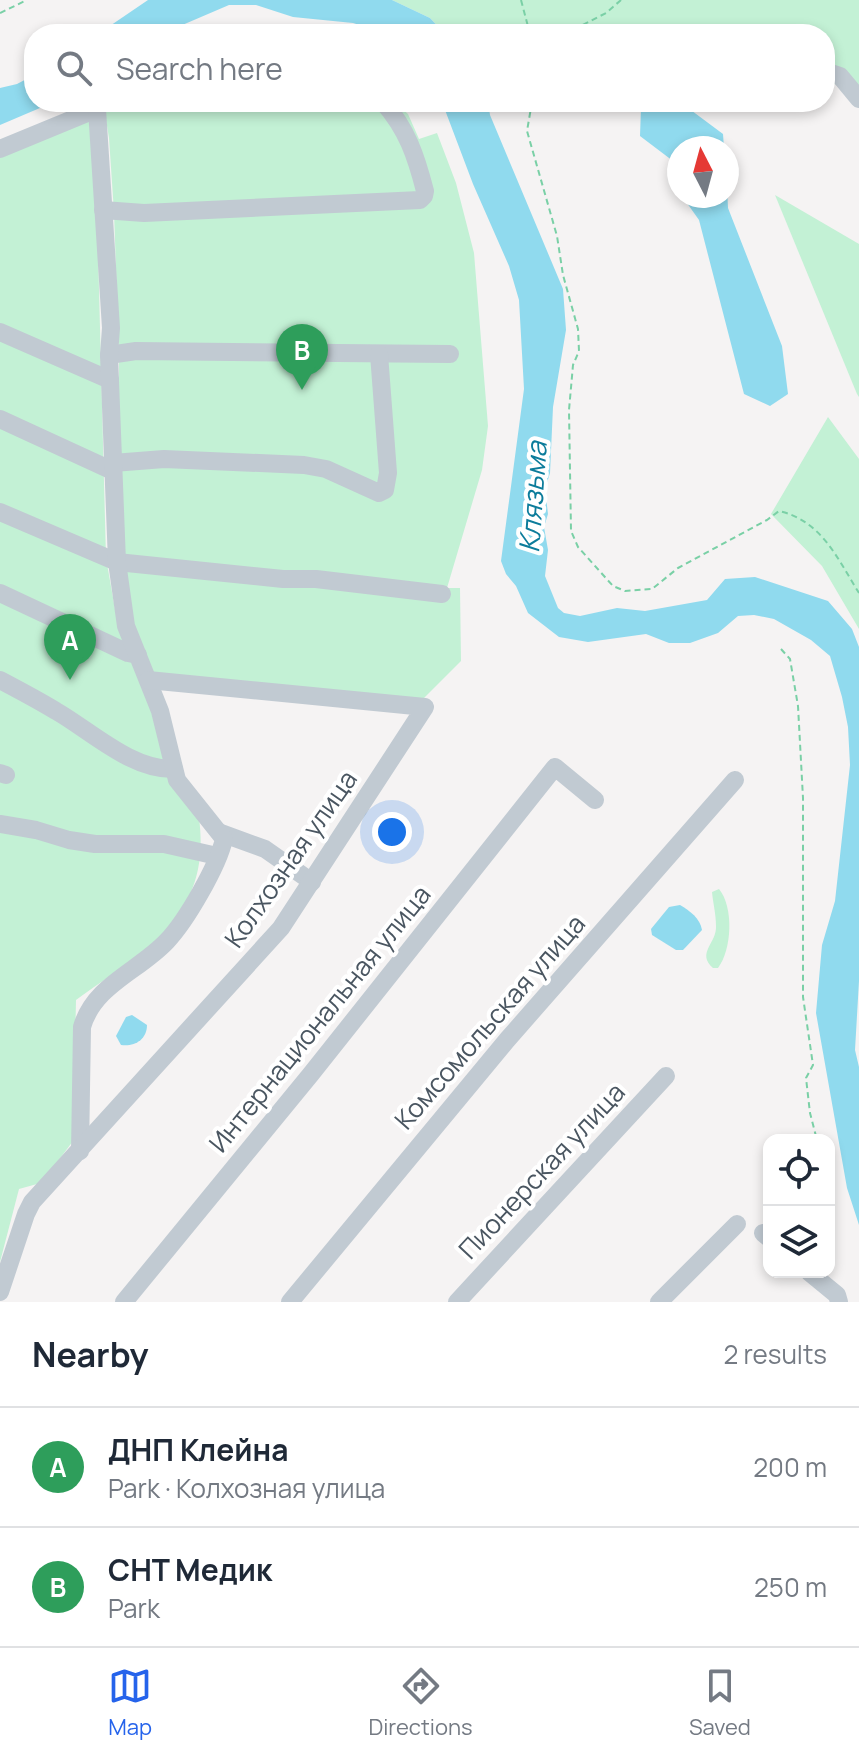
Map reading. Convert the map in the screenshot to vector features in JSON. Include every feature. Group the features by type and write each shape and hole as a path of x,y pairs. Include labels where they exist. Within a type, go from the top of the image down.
{"street":[{"path":"835,74 840,76 859,99"},
{"path":"0,149 82,112"},
{"path":"80,1151 82,1027 86,1013 95,999 166,943 188,915 224,839 177,780 160,711 126,626 117,562 109,355 111,328 98,112"},
{"path":"103,210 144,213 420,200 425,191 416,156 402,124 392,112"},
{"path":"0,332 110,380"},
{"path":"109,355 136,351 450,354"},
{"path":"0,419 113,467 164,459 304,465 326,469 379,493 385,490 388,473 379,354"},
{"path":"0,512 117,562 283,579 316,579 442,594"},
{"path":"0,593 138,655"},
{"path":"0,680 127,755 160,770 174,769"},
{"name":"Колхозная улица","path":"0,1292 32,1202 261,953 312,882 425,707 148,680"},
{"name":"Интернациональная улица","path":"124,1302 321,1062 555,767 595,800"},
{"name":"Комсомольская улица","path":"290,1302 507,1040 735,780"},
{"path":"0,824 95,844 164,844 217,856"},
{"path":"221,833 265,849 312,882"},
{"name":"Пионерская улица","path":"457,1302 666,1076"},
{"path":"659,1302 737,1224"},
{"path":"816,1278 837,1295 839,1302"}],"path":[{"path":"0,13 27,0"},
{"path":"521,0 527,24"},
{"path":"585,24 606,13 621,0"},
{"path":"530,112 527,131 557,236 559,257 578,329 579,351 573,365 569,410 571,531 578,547 613,586 625,591 652,589 678,568 779,511 794,514 813,525 859,593"},
{"path":"781,649 790,659 798,706 803,798 803,997 813,1065 806,1078 815,1134"}],"green space":[{"path":"392,0 859,0 859,87 835,84 835,24 436,24 430,18"},
{"path":"69,112 88,112 98,251 106,558 115,609 199,818 200,852 195,881 169,927 127,964 76,1000 73,1141 46,1177 37,1184 19,1189 0,1262 0,140"},
{"path":"105,112 406,112 419,139 437,133 456,183 474,253 488,426 482,470 447,588 460,588 461,661 420,702 154,676 136,632 127,598 109,138"},
{"path":"775,195 859,244 859,397 857,394"},
{"path":"828,417 859,459 859,629 822,566 771,514"},
{"path":"719,889 727,906 729,928 723,960 718,968 713,968 706,958 716,926 712,892"}],"water":[{"path":"148,0 392,0 430,18 436,24 356,24 293,17 256,5 229,5 185,24 113,24"},
{"path":"24,80 24,112 31,112 0,125 0,88"},
{"name":"Клязьма","path":"446,112 490,112 563,289 566,330 553,407 550,473 545,489 548,514 544,527 548,550 545,576 558,608 564,613 580,616 617,608 645,611 707,600 725,579 755,577 828,601 852,629 859,647 859,981 855,1050 859,1067 859,1225 847,1188 816,1013 822,945 835,901 850,765 848,727 830,656 811,640 774,619 754,615 738,616 718,633 690,643 669,643 646,634 588,642 559,637 528,613 501,561 524,389 519,300 509,266"},
{"path":"641,112 693,112 723,134 667,136 667,156 640,136"},
{"path":"690,208 728,208 782,346 788,394 770,406 744,394 699,220"},
{"path":"680,905 697,918 702,930 683,950 676,950 652,935 651,929 669,907"},
{"path":"132,1015 147,1025 145,1035 131,1045 121,1045 116,1036 126,1017"}],"place":[{"name":"СНТ Медик","path":"302,390"},
{"name":"ДНП Клейна","path":"70,680"}]}
